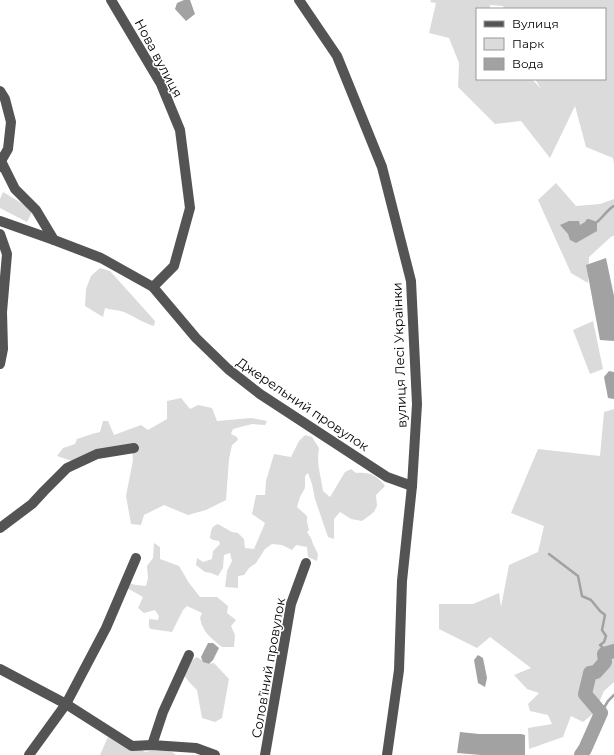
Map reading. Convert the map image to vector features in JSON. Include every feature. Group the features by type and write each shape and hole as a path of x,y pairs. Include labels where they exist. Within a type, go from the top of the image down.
{"street":[{"name":"Нова вулиця","path":"111,0 160,84 180,130 190,208 174,266 152,287"},
{"name":"вулиця Лесі Українки","path":"299,0 337,56 382,167 412,281 417,404 412,486 402,581 399,670 387,755"},
{"path":"0,91 5,99 12,122 8,149 0,163 15,189 36,210 54,240"},
{"name":"Джерельний провулок","path":"0,221 101,258 152,287 196,338 228,369 260,394 387,477 412,486"},
{"path":"0,234 7,254 2,312 3,348 0,364"},
{"path":"0,528 32,504 67,468 97,454 134,448"},
{"path":"29,755 66,704 106,628 136,558"},
{"name":"Соловʼїний провулок","path":"265,755 291,604 306,563"},
{"path":"152,745 163,712 189,656"},
{"path":"0,669 66,704 132,746 152,745 196,748 215,755"}],"green space":[{"path":"431,0 614,0 614,164 613,158 586,147 575,106 550,158 521,121 495,124 458,87 459,63 449,38 429,33 436,3 430,2"},
{"path":"556,183 576,206 600,204 614,199 614,236 612,236 589,257 588,283 571,273 538,200"},
{"path":"3,192 33,210 27,222 0,208 0,199"},
{"path":"100,268 110,271 155,321 154,326 124,312 105,308 103,317 85,306 86,289 91,276"},
{"path":"593,321 603,369 590,374 573,330"},
{"path":"181,398 190,409 198,405 212,408 217,421 251,418 267,421 265,425 252,424 233,429 231,434 237,437 238,440 232,445 229,459 226,500 206,510 188,515 164,505 144,515 141,525 131,524 126,496 133,460 132,449 72,461 57,456 63,448 75,444 77,439 100,432 103,421 108,421 114,435 141,425 148,430 167,419 167,401"},
{"path":"614,409 614,682 604,691 595,712 583,722 571,716 563,737 529,749 528,728 552,724 548,715 530,711 528,704 539,693 527,689 514,675 531,668 490,637 477,648 439,629 439,604 473,604 499,593 501,607 509,565 538,552 544,526 511,513 538,449 600,456 604,412"},
{"path":"305,435 312,437 319,448 318,464 323,491 330,497 345,472 351,469 356,473 372,475 382,482 385,486 376,495 377,506 374,512 362,521 351,519 340,512 334,519 334,539 328,537 308,473 305,476 305,488 297,507 307,516 309,530 307,532 318,554 317,561 308,557 307,547 296,545 292,550 282,545 272,544 265,549 256,563 249,568 244,575 238,576 238,588 225,587 227,571 232,561 230,553 224,555 223,568 218,576 205,572 196,565 197,558 203,562 212,559 213,551 220,544 219,541 210,538 212,529 218,524 232,532 238,533 244,539 245,548 254,549 265,523 252,514 256,495 265,495 266,481 274,454 291,457 299,441"},
{"path":"154,543 160,547 160,559 179,566 189,583 200,597 217,597 228,606 227,613 236,620 231,626 235,635 234,647 222,647 214,641 203,628 200,618 202,613 187,606 183,610 172,632 151,629 149,627 149,619 158,620 159,616 155,610 144,613 138,608 143,597 127,588 129,583 146,586 148,578 147,566 153,558"},
{"path":"197,657 208,664 214,663 229,679 222,718 215,722 202,718 197,690 182,673 192,660"},
{"path":"108,737 132,750 141,749 145,752 165,750 176,755 100,755"}],"water":[{"path":"184,0 190,0 195,14 186,21 175,9 177,3"},
{"path":"587,219 597,222 597,231 576,243 570,240 568,234 560,225 569,221 579,221 580,225"},
{"path":"606,258 614,296 614,341 600,340 586,265"},
{"path":"609,371 614,372 614,399 608,398 604,377"},
{"path":"208,643 213,643 219,648 213,660 209,664 203,662 201,657"},
{"path":"478,655 483,658 487,678 485,687 478,683 474,660"},
{"path":"460,732 525,735 525,755 481,755 457,753"}],"waterway":[{"path":"597,222 614,206"},
{"path":"549,554 578,576 582,596 591,600 605,615 602,630 606,636 604,642 600,645 603,648 601,653 604,654"},
{"path":"581,755 601,713 585,694 590,673 596,672 605,662 604,654 614,651"},
{"path":"601,713 608,701 614,695"}]}
